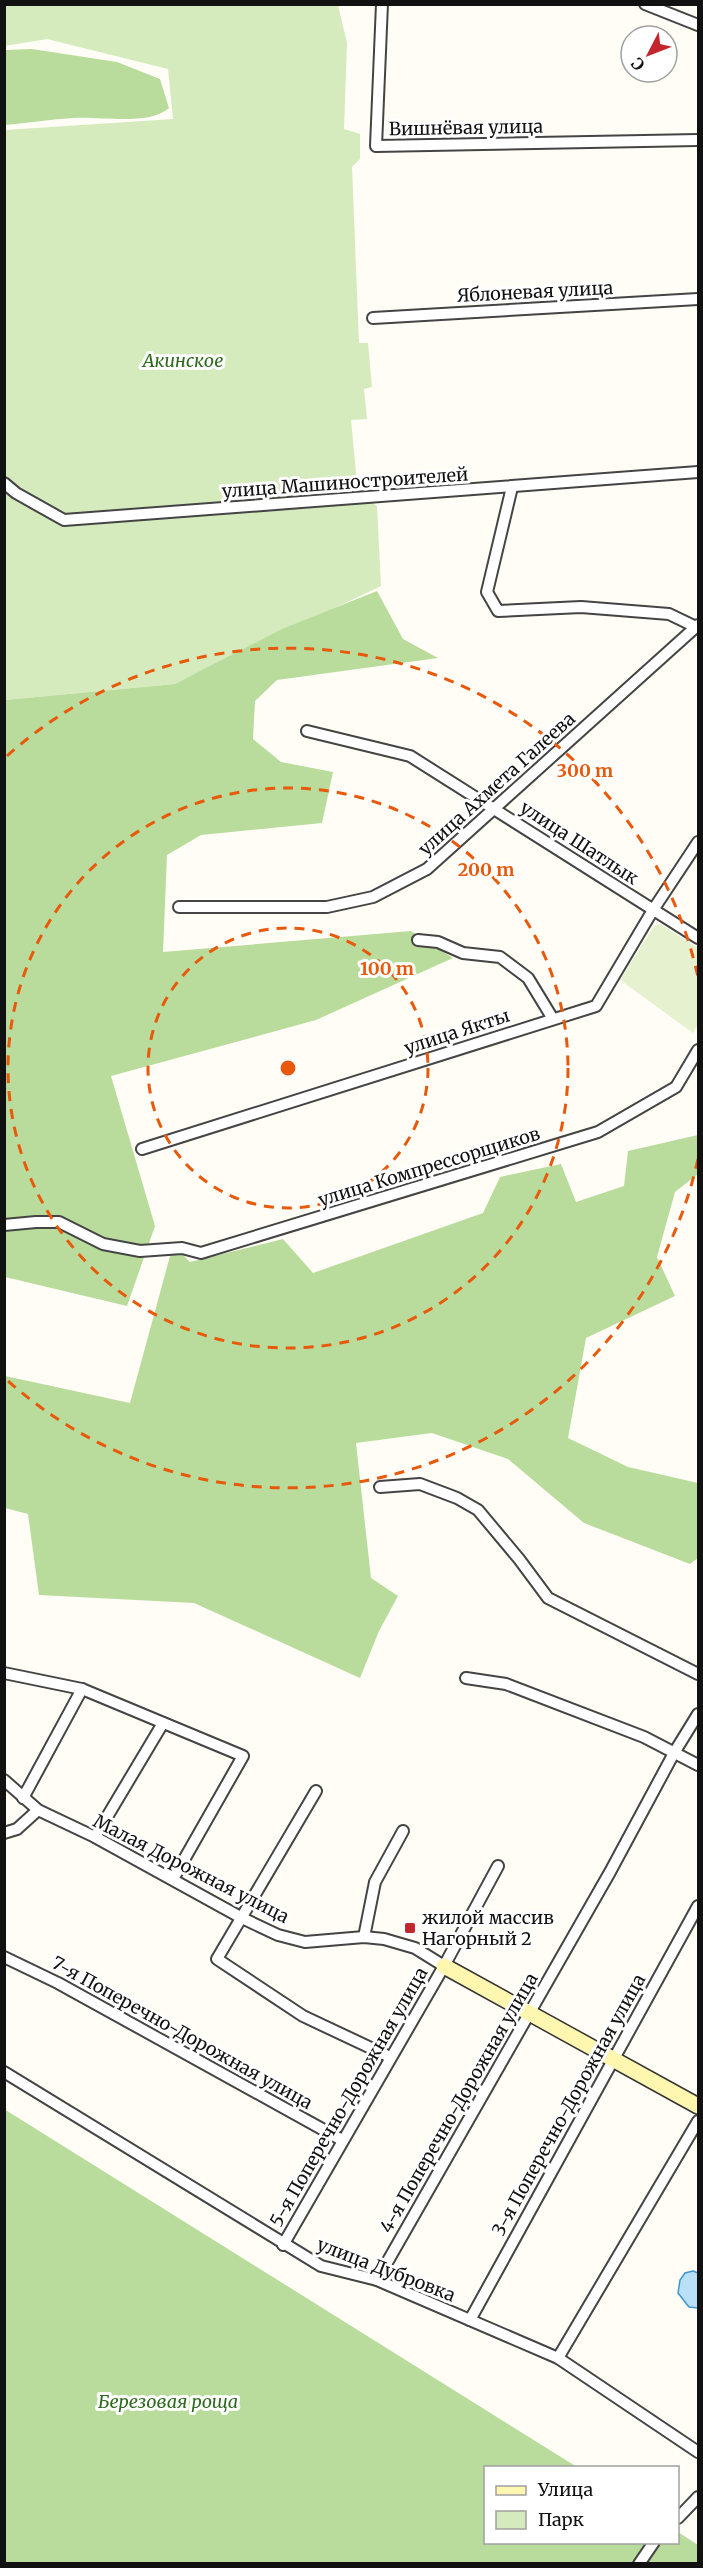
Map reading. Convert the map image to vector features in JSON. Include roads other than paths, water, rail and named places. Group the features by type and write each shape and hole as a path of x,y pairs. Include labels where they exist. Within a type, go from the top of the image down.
{"street":[{"name":"Вишнёвая улица","path":"382,4 376,146 699,140"},
{"path":"645,4 699,25"},
{"name":"Яблоневая улица","path":"373,318 699,299"},
{"name":"улица Машиностроителей","path":"4,483 16,493 64,520 699,472"},
{"path":"512,487 487,592 498,611 581,607 669,614 697,626"},
{"name":"улица Ахмета Галеева","path":"179,907 327,907 374,897 427,868 697,626"},
{"name":"улица Шатлык","path":"307,731 410,756 699,938"},
{"name":"улица Якты","path":"142,1149 596,1006 653,910 699,842"},
{"path":"418,940 438,942 463,953 500,957 528,978 553,1019"},
{"name":"улица Компрессорщиков","path":"4,1226 59,1222 103,1244 140,1251 182,1248 201,1254 598,1132 676,1087 699,1050"},
{"path":"380,1487 420,1484 457,1498 478,1510 548,1598 699,1674"},
{"path":"4,1673 82,1689 243,1756 173,1879"},
{"path":"466,1678 506,1684 644,1737 699,1765"},
{"path":"23,1798 82,1689"},
{"name":"4-я Поперечно-Дорожная улица","path":"378,2280 610,1872 674,1753 699,1714"},
{"path":"95,1837 163,1723"},
{"name":"Малая Дорожная улица","path":"4,1780 38,1810 95,1837 242,1918 278,1935 305,1942 364,1937 384,1939 415,1948 444,1966"},
{"path":"316,1791 217,1959 303,2016 390,2057"},
{"path":"4,1833 17,1829 38,1810"},
{"path":"364,1937 375,1882 403,1831"},
{"name":"5-я Поперечно-Дорожная улица","path":"283,2245 444,1966 498,1866"},
{"name":"3-я Поперечно-Дорожная улица","path":"470,2320 699,1906"},
{"name":"7-я Поперечно-Дорожная улица","path":"4,1957 58,1983 342,2140"},
{"path":"444,1966 699,2106"},
{"name":"улица Дубровка","path":"4,2072 283,2245 321,2266 378,2280 558,2358 699,2452"},
{"path":"558,2358 699,2121"},
{"path":"679,2517 699,2497"},
{"path":"639,2564 653,2544"}],"water":[{"path":"693,2271 698,2273 698,2308 689,2307 678,2293 680,2280 685,2273"}],"place":[{"name":"жилой массив Нагорный 2","path":"410,1928"}],"park label":[{"name":"Акинское","path":"183,361"},
{"name":"Березовая роща","path":"168,2402"}]}
